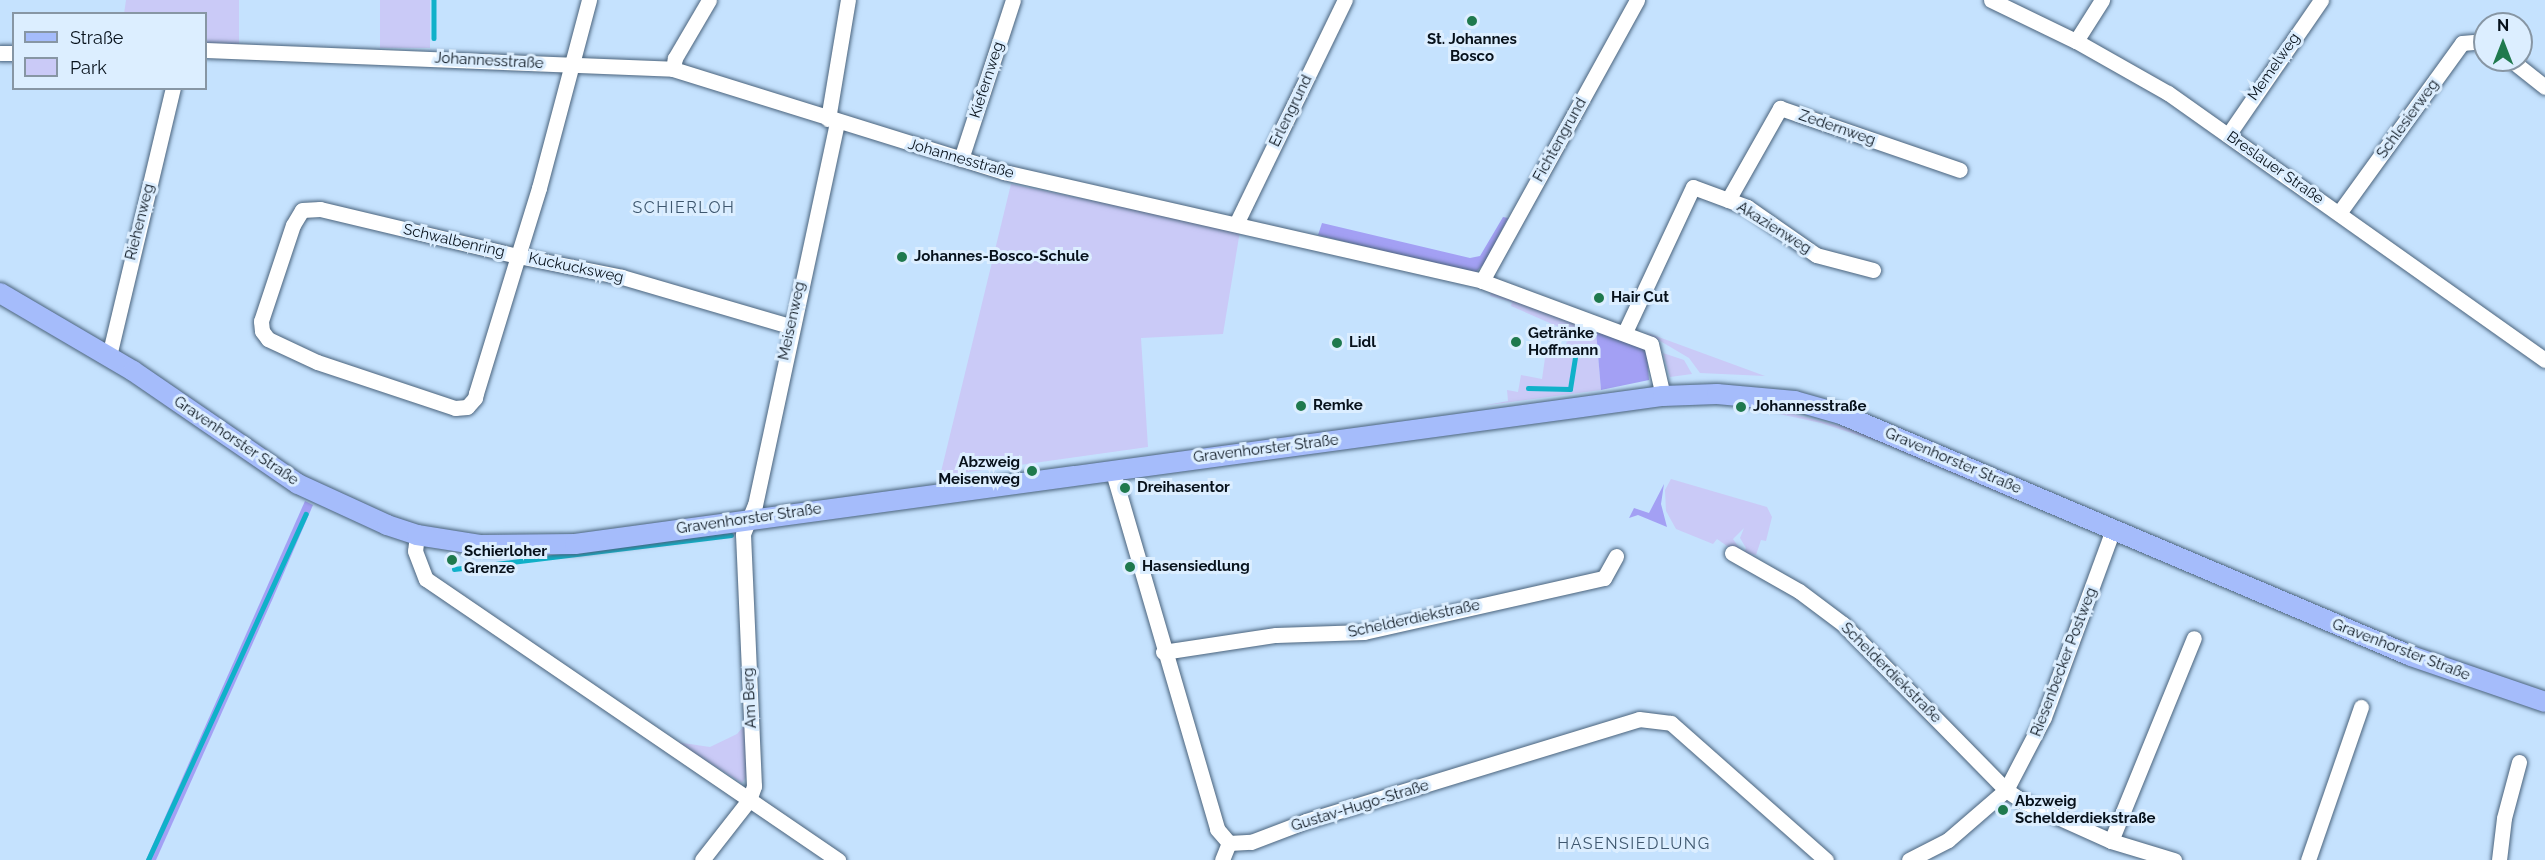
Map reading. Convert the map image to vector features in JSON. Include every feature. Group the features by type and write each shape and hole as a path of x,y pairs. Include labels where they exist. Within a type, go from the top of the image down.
{"main road":[{"name":"Gravenhorster Straße","path":"0,292 109,356 297,484 369,519 417,535 472,544 538,546 750,520 1112,469 1663,396 1717,394 1768,397 1841,414 2411,657 2545,702"}],"street":[{"name":"Kuckucksweg","path":"589,0 574,66 518,256 622,277 790,326"},
{"path":"674,69 675,57 709,0"},
{"name":"Meisenweg","path":"750,520 832,121 848,0"},
{"name":"Kiefernweg","path":"961,159 1013,0"},
{"name":"Erlengrund","path":"1237,222 1345,0"},
{"name":"Fichtengrund","path":"1482,281 1637,0"},
{"name":"Breslauer Straße","path":"1991,0 2076,40 2168,93 2545,360"},
{"path":"2076,40 2102,0"},
{"name":"Memelweg","path":"2228,135 2320,0"},
{"name":"Schlesierweg","path":"2339,213 2462,43 2473,42"},
{"name":"Johannesstraße","path":"207,50 674,69 832,121 961,159 1098,194 1237,222 1482,281 1625,332 1654,348 1663,396"},
{"path":"2526,72 2545,87"},
{"name":"Riehenweg","path":"109,356 173,90"},
{"name":"Zedernweg","path":"1728,200 1780,108 1960,170"},
{"name":"Akazienweg","path":"1625,332 1693,187 1747,207 1816,255 1873,270"},
{"name":"Schwalbenring","path":"320,209 518,256 475,398 467,407 455,408 317,362 268,339 262,331 261,321 293,225 302,210 320,209"},
{"path":"1112,469 1216,829 1229,843 1222,860"},
{"name":"Am Berg","path":"702,860 749,800 754,786 743,534 750,520"},
{"name":"Riesenbecker Postweg","path":"1909,860 1948,840 2006,790 2044,717 2112,530"},
{"path":"417,535 415,551 426,579 838,860"},
{"name":"Schelderdiekstraße","path":"1732,553 1799,591 1843,624 2006,790"},
{"name":"Schelderdiekstraße","path":"1163,652 1276,635 1364,632 1604,578 1616,556"},
{"path":"2111,841 2194,638"},
{"path":"2308,860 2361,707"},
{"name":"Gustav-Hugo-Straße","path":"1229,843 1251,842 1306,821 1639,719 1671,723 1826,860"},
{"path":"2499,860 2504,818 2519,762"},
{"path":"2006,790 2024,802 2111,841 2174,860"}],"green space":[{"path":"126,0 239,0 239,44 207,43 207,12 124,12"},
{"path":"380,0 430,0 430,48 380,48"},
{"path":"1011,184 1240,231 1223,334 1141,338 1148,447 940,476"},
{"path":"1491,292 1596,331 1601,390 1481,406 1508,401 1507,390 1518,392 1521,375 1542,379 1546,351 1565,355 1568,331 1511,306 1512,302 1490,296"},
{"path":"1645,332 1765,376 1700,373 1689,358"},
{"path":"1663,353 1684,360 1692,374 1670,377"},
{"path":"1773,409 1861,431 2039,510 1882,443 1821,423 1774,413"},
{"path":"1671,479 1767,507 1772,517 1766,541 1761,540 1756,555 1744,553 1746,548 1740,538 1744,528 1733,539 1740,549 1737,553 1717,539 1713,544 1676,529 1666,511 1665,490"},
{"path":"745,713 747,776 742,783 676,742 710,747 737,734 743,727"}],"shaded area":[{"path":"1503,217 1508,218 1484,264 1474,274 1318,235 1322,223 1470,258 1480,256"},
{"path":"1596,331 1642,347 1647,354 1649,380 1601,390"},
{"path":"1664,484 1661,504 1667,527 1638,515 1629,518 1634,508 1649,513"},
{"path":"305,501 313,505 273,598 156,860 146,860"}],"waterway":[{"path":"434,0 434,38"},
{"path":"1528,388 1570,389 1576,350"},
{"path":"148,860 306,514"},
{"path":"454,569 731,535"}],"place":[{"name":"St. Johannes Bosco","path":"1472,21"},
{"name":"Johannes-Bosco-Schule","path":"902,257"},
{"name":"Hair Cut","path":"1599,298"},
{"name":"Getränke Hoffmann","path":"1516,342"},
{"name":"Lidl","path":"1337,343"},
{"name":"Remke","path":"1301,406"},
{"name":"Johannesstraße","path":"1741,407"},
{"name":"Abzweig Meisenweg","path":"1032,471"},
{"name":"Dreihasentor","path":"1125,488"},
{"name":"Schierloher Grenze","path":"452,560"},
{"name":"Hasensiedlung","path":"1130,567"},
{"name":"Abzweig Schelderdiekstraße","path":"2003,810"}],"district":[{"name":"SCHIERLOH","path":"684,208"},
{"name":"HASENSIEDLUNG","path":"1634,844"}]}
